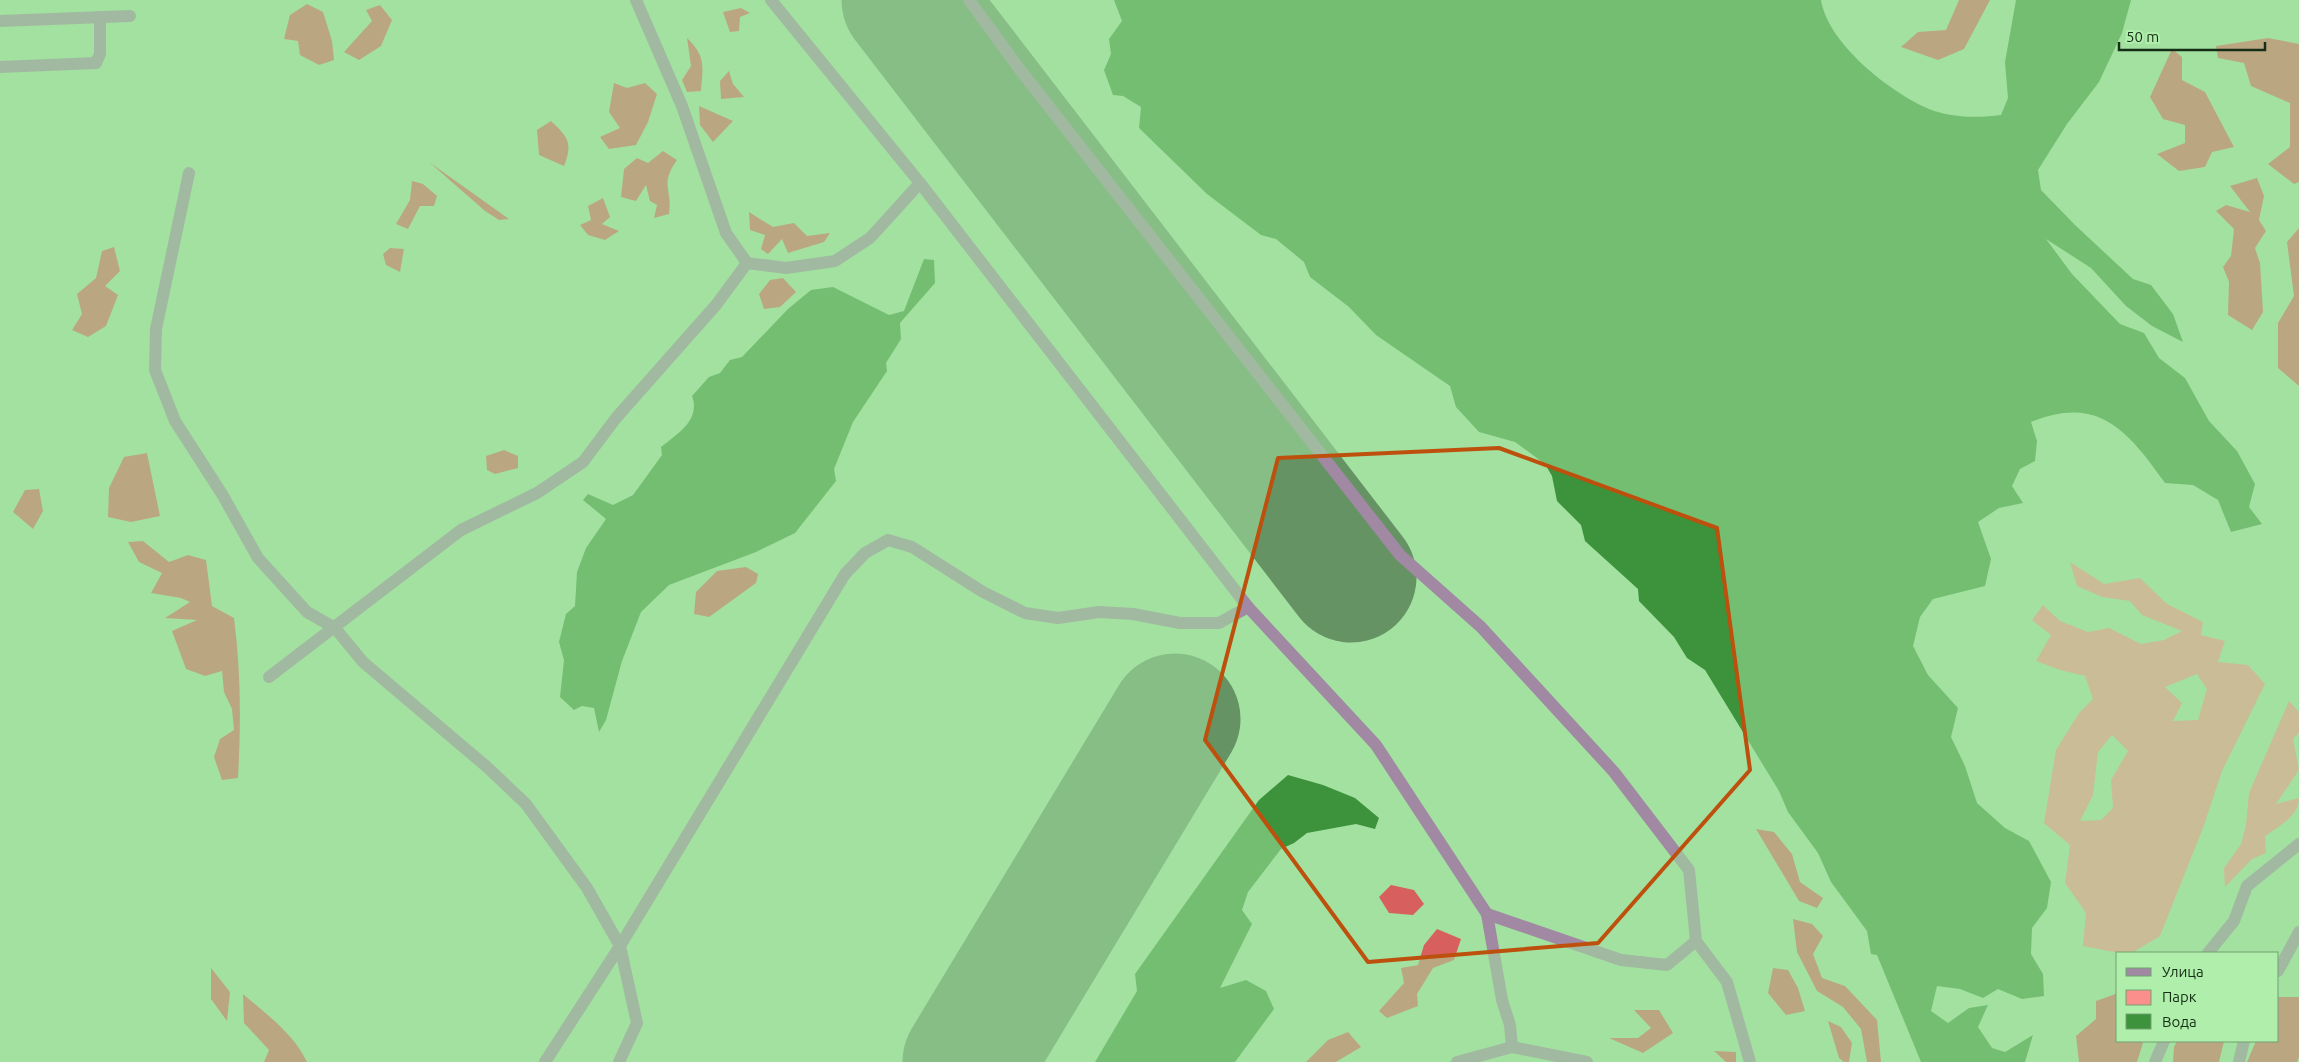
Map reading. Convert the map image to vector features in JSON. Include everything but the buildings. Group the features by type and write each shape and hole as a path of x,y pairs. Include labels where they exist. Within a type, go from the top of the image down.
{"lane":[{"path":"636,0 682,106 726,233 747,264"},
{"path":"772,0 920,183 1248,607 1376,745 1487,914 1502,1000 1510,1025 1512,1047"},
{"path":"969,0 1021,71 1400,555 1481,627 1614,772 1690,870 1696,941 1727,982 1750,1062"},
{"path":"0,21 130,16"},
{"path":"0,67 96,64 100,54 100,17"},
{"path":"189,173 156,329 155,370 175,420 222,494 258,558 307,612 335,628 363,662 487,767 526,804 587,888 620,946 637,1023 619,1062"},
{"path":"747,264 786,268 835,261 870,238 920,183"},
{"path":"269,677 461,530 537,493 583,462 616,418 716,305 747,264"},
{"path":"545,1062 620,946 845,574 865,553 888,540 912,547 983,592 1025,613 1058,618 1099,612 1133,614 1180,623 1220,623 1248,607"},
{"path":"2209,952 2234,921 2247,886 2299,844"},
{"path":"1487,914 1621,960 1667,965 1696,941"},
{"path":"2279,969 2299,932"},
{"path":"2155,1062 2164,1042"},
{"path":"2239,1062 2244,1042"},
{"path":"1457,1062 1512,1047 1587,1062"}],"highlighted area":[{"path":"1499,448 1717,528 1750,770 1598,943 1368,962 1205,740 1278,458"}],"green space":[{"path":"2070,562 2104,584 2140,578 2167,604 2203,622 2201,635 2225,641 2218,662 2248,665 2265,684 2222,771 2203,828 2160,936 2134,952 2116,952 2083,946 2086,913 2065,883 2070,845 2044,823 2056,750 2079,713 2093,699 2085,676 2060,670 2036,661 2051,635 2032,620 2043,605 2060,621 2088,632 2109,628 2141,644 2164,640 2182,631 2142,615 2130,601 2102,597 2077,586","holes":["2197,674 2207,689 2198,720 2173,721 2182,703 2165,687","2112,735 2128,751 2111,780 2113,808 2101,820 2080,821 2093,795 2098,752"]},
{"path":"2289,701 2299,712 2299,733 2293,739 2299,770 2276,804 2299,798 2296,811 2265,836 2266,853 2252,859 2225,887 2224,868 2241,844 2246,825 2249,793"}],"shaded area":[{"path":"1959,0 1990,0 1964,49 1938,60 1901,47 1918,32 1946,30"},
{"path":"307,4 323,12 332,41 334,60 319,65 300,55 298,41 284,39 290,15"},
{"path":"380,5 392,20 381,46 359,60 344,52 372,21 366,10"},
{"path":"741,8 750,13 740,17 739,31 730,32 723,12"},
{"path":"687,38 697,50 702,62 701,91 687,92 682,80 691,66"},
{"path":"2268,38 2299,44 2299,182 2294,184 2268,164 2290,147 2290,103 2251,86 2244,63 2218,58 2216,46"},
{"path":"2172,49 2182,57 2182,80 2205,92 2234,147 2212,152 2205,167 2179,171 2157,154 2185,143 2185,125 2163,119 2150,97"},
{"path":"729,71 733,84 744,97 721,99 720,81"},
{"path":"614,83 627,88 645,83 657,94 648,122 636,145 609,149 600,137 620,128 609,112"},
{"path":"699,106 733,121 713,142 700,125"},
{"path":"551,121 565,136 567,141 568,152 564,166 539,155 537,130"},
{"path":"663,151 677,160 668,181 669,214 654,218 657,205 650,201 646,185 636,201 621,197 624,169 637,158 648,163"},
{"path":"429,162 509,219 499,220 485,211"},
{"path":"2257,178 2264,196 2259,220 2266,231 2255,248 2260,263 2263,312 2252,330 2228,315 2229,282 2223,267 2231,256 2234,229 2216,211 2226,205 2250,212 2230,186"},
{"path":"412,181 423,184 437,196 434,206 420,206 408,229 396,224 410,200"},
{"path":"603,198 610,217 602,224 619,231 605,240 588,235 580,225 591,220 588,206"},
{"path":"749,212 773,227 794,223 807,236 830,233 824,242 788,253 782,239 768,254 761,249 765,235 750,230"},
{"path":"2299,228 2299,386 2278,368 2278,323 2294,296 2287,242"},
{"path":"114,247 120,271 105,286 118,295 106,326 88,337 72,330 82,314 77,294 96,278 102,251"},
{"path":"390,248 404,249 400,272 386,265 383,254"},
{"path":"783,278 796,292 780,307 764,309 759,294 770,280"},
{"path":"504,450 518,456 518,468 495,474 487,470 486,456"},
{"path":"147,453 160,516 131,522 108,517 109,488 124,457"},
{"path":"39,489 43,511 33,529 13,512 25,490"},
{"path":"143,541 169,562 188,555 206,560 212,606 234,618 240,698 238,778 222,780 214,757 220,739 234,730 232,709 224,692 222,671 205,676 186,669 172,631 197,620 165,618 190,602 181,598 151,593 162,573 139,562 128,542"},
{"path":"746,567 758,574 756,583 709,617 694,614 696,592 717,571"},
{"path":"1756,829 1774,832 1792,854 1800,882 1823,898 1817,908 1799,901"},
{"path":"1391,885 1414,890 1424,904 1413,915 1389,913 1379,897"},
{"path":"1793,919 1812,924 1823,936 1813,954 1822,978 1845,986 1877,1020 1881,1062 1867,1062 1861,1029 1843,1007 1817,991 1797,952"},
{"path":"1437,929 1461,939 1454,960 1433,968 1417,994 1418,1006 1387,1018 1379,1011 1404,983 1401,968 1418,965 1424,945"},
{"path":"211,968 230,992 227,1021 211,999"},
{"path":"1773,968 1788,970 1798,988 1805,1011 1786,1015 1768,993"},
{"path":"243,994 287,1033 307,1062 264,1062 269,1050 244,1023"},
{"path":"2116,994 2116,1042 2142,1042 2137,1062 2079,1062 2076,1036 2096,1019 2096,1001"},
{"path":"2279,997 2299,997 2299,1057 2297,1062 2247,1062 2256,1042 2279,1042"},
{"path":"1634,1010 1659,1010 1673,1033 1643,1053 1609,1038 1638,1038 1651,1028"},
{"path":"1828,1021 1841,1027 1852,1043 1849,1062 1844,1062 1839,1058"},
{"path":"1348,1032 1361,1047 1336,1062 1306,1062 1328,1040"},
{"path":"2176,1042 2224,1042 2219,1062 2173,1062 2174,1047"},
{"path":"1714,1051 1736,1052 1736,1062 1726,1062"}],"water":[{"path":"1114,0 1821,0 1826,17 1835,33 1863,65 1880,79 1913,101 1929,109 1956,116 1984,117 2001,115 2008,98 2005,62 2016,0 2131,0 2122,33 2099,82 2067,124 2038,170 2041,190 2075,225 2133,279 2151,285 2173,314 2183,342 2152,326 2126,306 2091,268 2046,239 2072,274 2120,324 2144,333 2159,358 2185,378 2209,421 2237,451 2255,484 2249,507 2262,524 2231,532 2218,500 2193,485 2165,483 2138,448 2110,422 2094,415 2075,412 2055,414 2031,422 2037,441 2035,461 2020,469 2012,486 2023,503 1999,508 1978,522 1991,559 1985,586 1933,599 1920,617 1913,646 1928,675 1958,708 1951,737 1965,766 1977,803 2005,828 2029,841 2051,882 2047,908 2032,928 2031,954 2043,974 2044,996 2022,999 1998,989 1983,998 1960,989 1937,986 1931,1011 1948,1023 1969,1008 1988,1005 1978,1027 1992,1048 2005,1052 2033,1035 2025,1062 1921,1062 1877,955 1871,954 1867,931 1831,882 1818,853 1788,812 1779,791 1705,670 1687,658 1674,637 1639,601 1638,589 1585,541 1581,525 1557,501 1552,476 1545,464 1515,442 1479,432 1456,407 1450,386 1376,335 1349,307 1310,277 1304,262 1276,239 1261,235 1207,194 1139,128 1141,107 1123,96 1113,95 1104,70 1111,54 1109,39 1122,21"},
{"path":"924,259 934,260 935,283 900,323 901,339 886,363 887,371 853,422 834,469 836,481 795,533 756,552 669,585 641,612 622,661 606,720 599,732 594,708 582,706 574,710 560,697 564,660 559,642 566,614 575,606 577,572 586,548 606,519 583,500 588,494 613,505 633,495 662,455 661,447 686,426 693,412 692,396 709,377 720,373 730,360 742,357 788,309 811,290 833,287 889,315 904,311"},
{"path":"1288,775 1323,785 1355,798 1379,818 1375,829 1356,824 1307,833 1294,843 1281,849 1248,892 1242,910 1252,924 1220,988 1246,980 1266,991 1274,1009 1235,1062 1095,1062 1137,991 1135,974 1259,800"}],"runway":[{"path":"907,0 1351,577"},
{"path":"968,1062 1175,719"}]}
